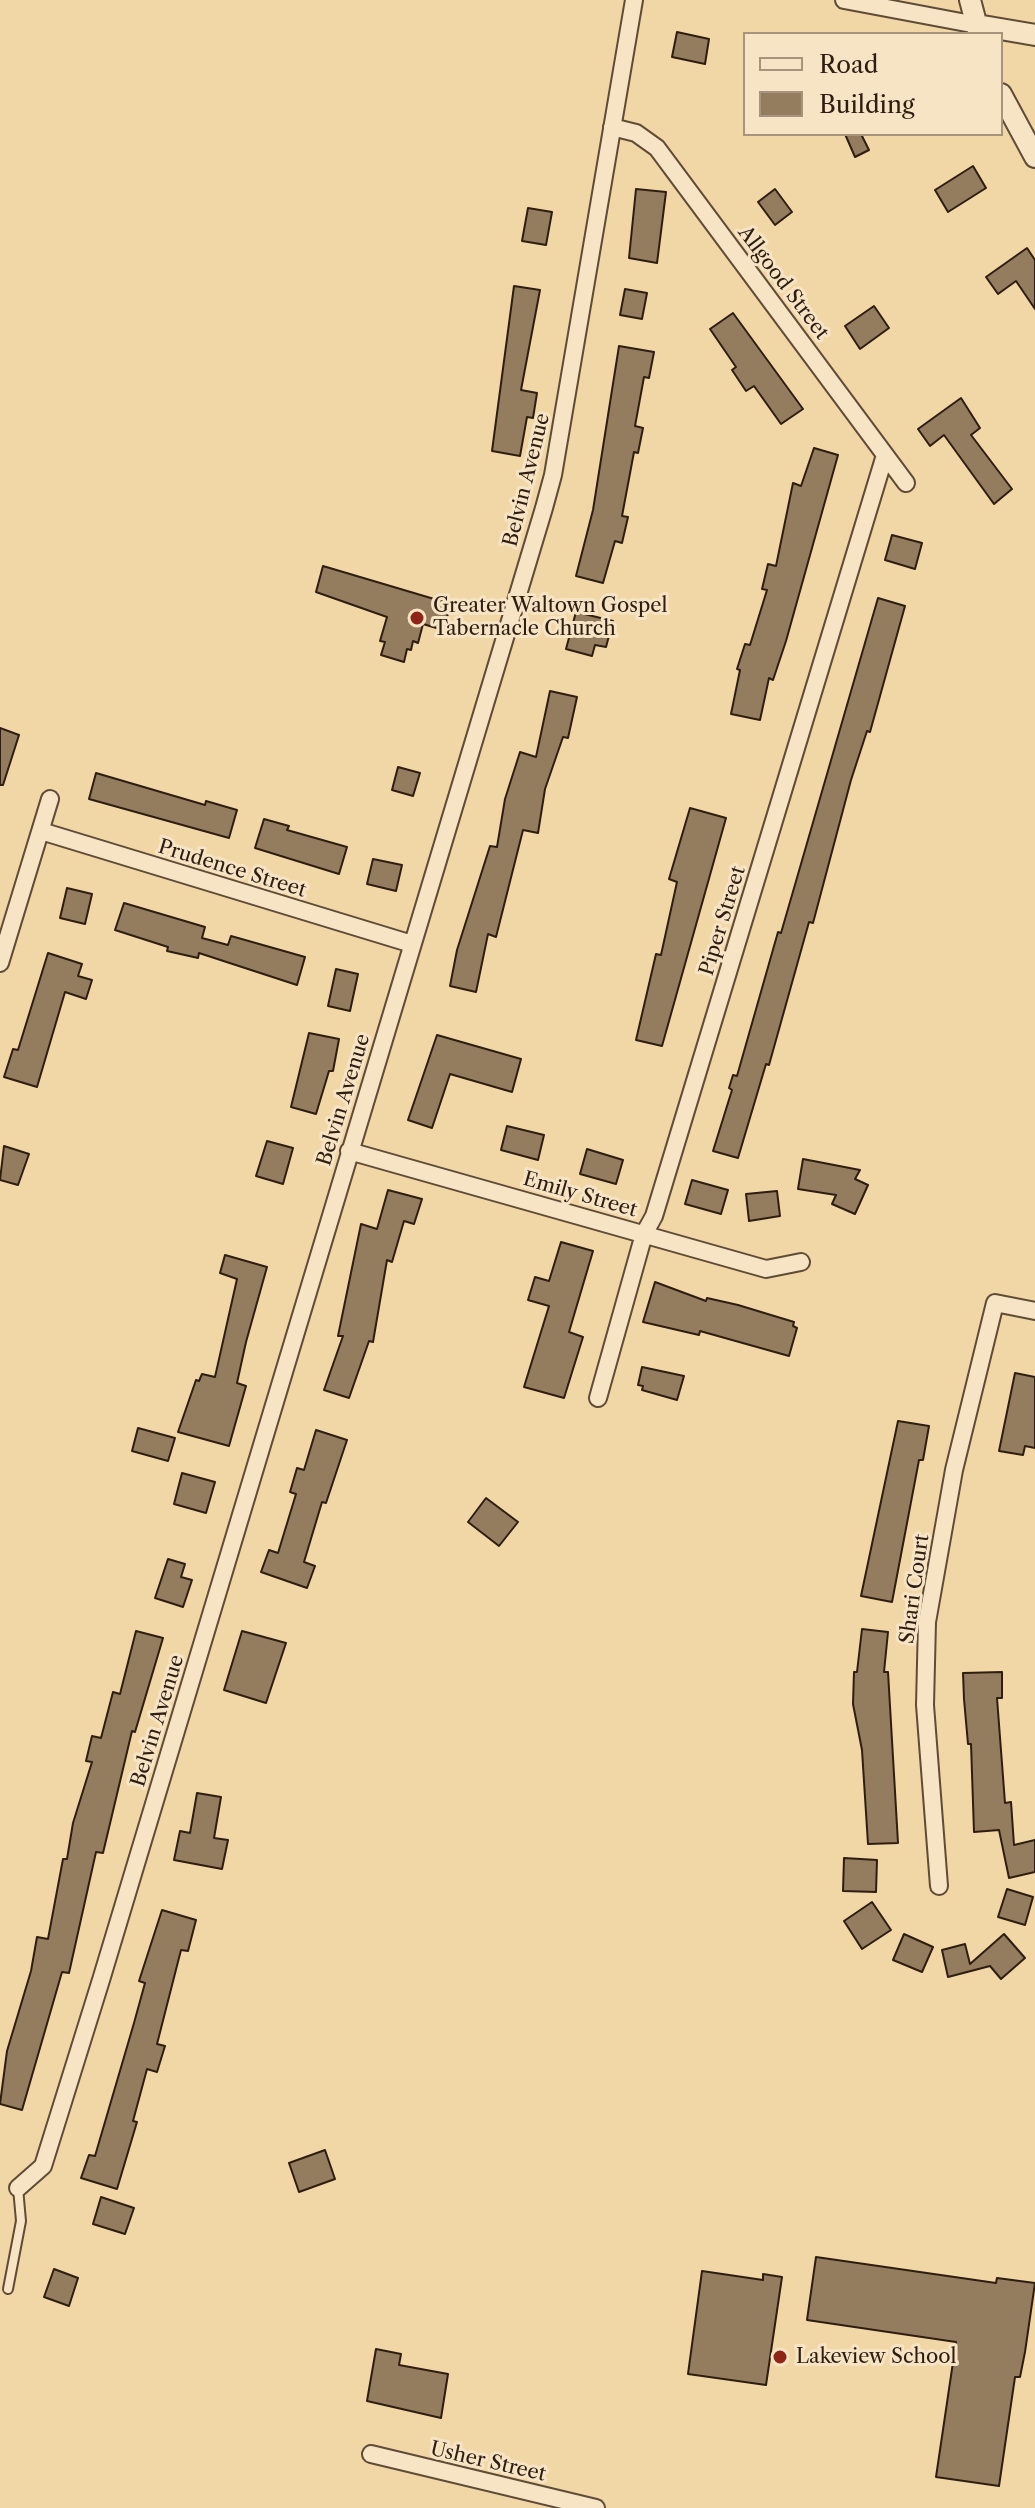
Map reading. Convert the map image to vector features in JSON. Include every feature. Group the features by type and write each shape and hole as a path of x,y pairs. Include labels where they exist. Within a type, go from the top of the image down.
{"street":[{"name":"Belvin Avenue","path":"18,2188 43,2166 253,1482 349,1151 553,475 634,0"},
{"path":"844,0 978,29 1035,35"},
{"path":"970,0 978,29"},
{"path":"1003,98 1035,157"},
{"name":"Allgood Street","path":"612,127 636,133 657,148 906,483"},
{"name":"Piper Street","path":"598,1398 644,1234 654,1216 885,455"},
{"path":"0,963 50,799"},
{"name":"Prudence Street","path":"41,831 412,944"},
{"name":"Emily Street","path":"349,1151 766,1269 801,1262"},
{"name":"Shari Court","path":"939,1886 925,1705 927,1622 954,1470 995,1303 1035,1311"},
{"name":"Usher Street","path":"371,2454 596,2508"}],"lane":[{"path":"8,2289 21,2221 18,2188"}],"building":[{"path":"677,32 709,39 705,64 672,57"},
{"path":"846,136 862,136 869,150 855,157"},
{"path":"973,166 986,188 948,212 935,190"},
{"path":"636,189 666,192 657,263 629,258"},
{"path":"775,189 792,212 775,225 758,202"},
{"path":"528,208 552,212 546,245 522,241"},
{"path":"1027,248 1035,260 1035,309 1016,281 998,294 986,277"},
{"path":"514,286 540,290 521,390 537,393 533,418 527,417 520,456 492,451"},
{"path":"625,289 647,293 642,319 620,315"},
{"path":"874,306 889,328 860,349 845,326"},
{"path":"733,313 803,409 781,424 754,386 746,391 732,370 736,367 710,329"},
{"path":"619,346 654,352 649,378 644,377 635,426 643,428 638,453 634,452 622,516 628,517 622,543 615,541 603,583 576,576 593,510"},
{"path":"961,398 980,428 971,435 1012,489 994,504 944,435 930,446 918,429"},
{"path":"814,448 838,455 786,641 773,680 769,678 760,720 731,714 740,670 737,669 745,644 750,645 767,590 762,589 768,564 776,566 793,483 801,486"},
{"path":"892,535 922,543 915,569 885,560"},
{"name":"Greater Waltown Gospel Tabernacle Church","path":"323,566 451,604 443,630 423,624 418,643 413,641 411,650 407,649 404,662 381,655 385,642 380,641 387,617 316,592"},
{"path":"878,598 905,606 870,732 867,731 851,780 813,923 809,922 769,1065 766,1064 738,1158 713,1151 732,1090 729,1088 733,1075 737,1076 778,932 781,933"},
{"path":"576,612 613,621 606,647 595,645 592,656 566,649"},
{"path":"550,691 577,697 568,738 563,737 545,789 538,833 523,830 496,937 488,934 476,992 450,986 457,950 490,846 497,847 505,799 520,752 536,757"},
{"path":"0,728 19,735 3,785 0,785"},
{"path":"398,767 420,773 413,796 392,790"},
{"path":"96,773 205,805 206,801 237,810 229,838 89,799"},
{"path":"690,808 726,818 662,1046 636,1040 656,954 661,955 677,882 669,879"},
{"path":"264,819 289,826 287,830 347,847 339,874 255,848"},
{"path":"373,859 402,865 396,891 367,884"},
{"path":"67,888 92,894 85,924 60,918"},
{"path":"124,903 205,927 202,938 228,945 231,936 305,957 297,985 199,953 198,958 167,951 168,947 115,930"},
{"path":"48,953 82,964 78,976 92,980 86,999 65,992 37,1087 4,1077 13,1049 18,1050"},
{"path":"336,969 358,974 350,1011 328,1006"},
{"path":"309,1033 339,1039 333,1071 329,1071 316,1114 291,1107"},
{"path":"437,1035 521,1059 512,1092 450,1074 432,1128 408,1120"},
{"path":"507,1126 544,1135 538,1160 501,1150"},
{"path":"267,1141 293,1148 283,1184 256,1176"},
{"path":"4,1146 29,1154 18,1185 0,1180"},
{"path":"587,1149 623,1160 616,1184 580,1174"},
{"path":"803,1159 860,1170 855,1179 868,1185 855,1214 832,1204 836,1195 798,1189"},
{"path":"692,1180 728,1190 721,1214 685,1204"},
{"path":"388,1190 422,1199 414,1224 404,1221 392,1262 387,1260 373,1342 369,1341 349,1398 324,1390 343,1336 338,1336 361,1224 377,1229"},
{"path":"777,1191 780,1216 749,1221 746,1194"},
{"path":"561,1242 593,1251 569,1332 583,1337 564,1398 524,1387 549,1306 528,1300 535,1277 549,1281"},
{"path":"225,1255 267,1267 237,1383 246,1386 229,1446 178,1432 196,1380 199,1381 202,1374 215,1377 237,1279 220,1273"},
{"path":"655,1282 706,1301 707,1298 738,1305 794,1322 793,1326 797,1328 789,1356 700,1331 699,1335 643,1322"},
{"path":"642,1367 684,1376 677,1400 642,1390 643,1386 638,1385"},
{"path":"1015,1373 1035,1377 1035,1448 1025,1446 1023,1455 999,1451"},
{"path":"898,1421 929,1426 923,1460 919,1460 892,1602 861,1596"},
{"path":"138,1428 175,1438 168,1461 132,1451"},
{"path":"316,1430 347,1440 326,1503 322,1502 304,1562 315,1566 307,1588 261,1572 269,1550 278,1553 296,1494 290,1492 297,1468 304,1470"},
{"path":"182,1473 215,1482 206,1513 174,1504"},
{"path":"486,1498 518,1522 499,1546 468,1522"},
{"path":"168,1559 185,1564 181,1577 192,1580 183,1607 155,1598"},
{"path":"862,1629 888,1632 884,1672 888,1672 898,1843 868,1844 862,1750 853,1704 854,1672 857,1672"},
{"path":"136,1631 163,1638 135,1732 132,1731 103,1853 96,1852 69,1973 62,1972 22,2110 0,2104 7,2051 31,1971 37,1937 48,1939 63,1859 67,1859 73,1823 92,1762 86,1761 92,1736 101,1738 113,1692 120,1694"},
{"path":"242,1631 286,1643 266,1703 224,1690"},
{"path":"1002,1672 1002,1698 997,1698 1005,1803 1011,1802 1014,1845 1035,1840 1035,1872 1009,1878 999,1830 974,1832 971,1744 968,1744 963,1673"},
{"path":"197,1793 221,1797 214,1838 228,1840 222,1869 174,1860 180,1831 190,1833"},
{"path":"844,1858 877,1860 876,1892 843,1891"},
{"path":"1007,1889 1033,1897 1025,1925 998,1917"},
{"path":"872,1902 891,1930 862,1949 844,1921"},
{"path":"162,1910 196,1920 188,1951 181,1950 157,2044 165,2046 157,2072 147,2069 133,2121 137,2122 117,2189 81,2178 89,2155 95,2156 145,1983 139,1981"},
{"path":"904,1934 933,1947 922,1972 893,1960"},
{"path":"1004,1934 1025,1958 1001,1979 990,1966 948,1977 942,1950 965,1944 970,1964"},
{"path":"325,2150 335,2179 299,2192 289,2163"},
{"path":"101,2197 134,2208 125,2234 93,2224"},
{"path":"816,2257 996,2283 997,2278 1035,2283 1020,2377 1015,2377 999,2486 936,2477 956,2342 807,2320"},
{"path":"54,2269 78,2278 69,2306 44,2297"},
{"path":"702,2271 763,2280 763,2274 782,2277 766,2385 688,2374"},
{"path":"376,2349 401,2354 399,2365 448,2374 441,2418 367,2401"}],"place":[{"name":"Greater Waltown Gospel Tabernacle Church","path":"417,618"},
{"name":"Lakeview School","path":"780,2357"}]}
